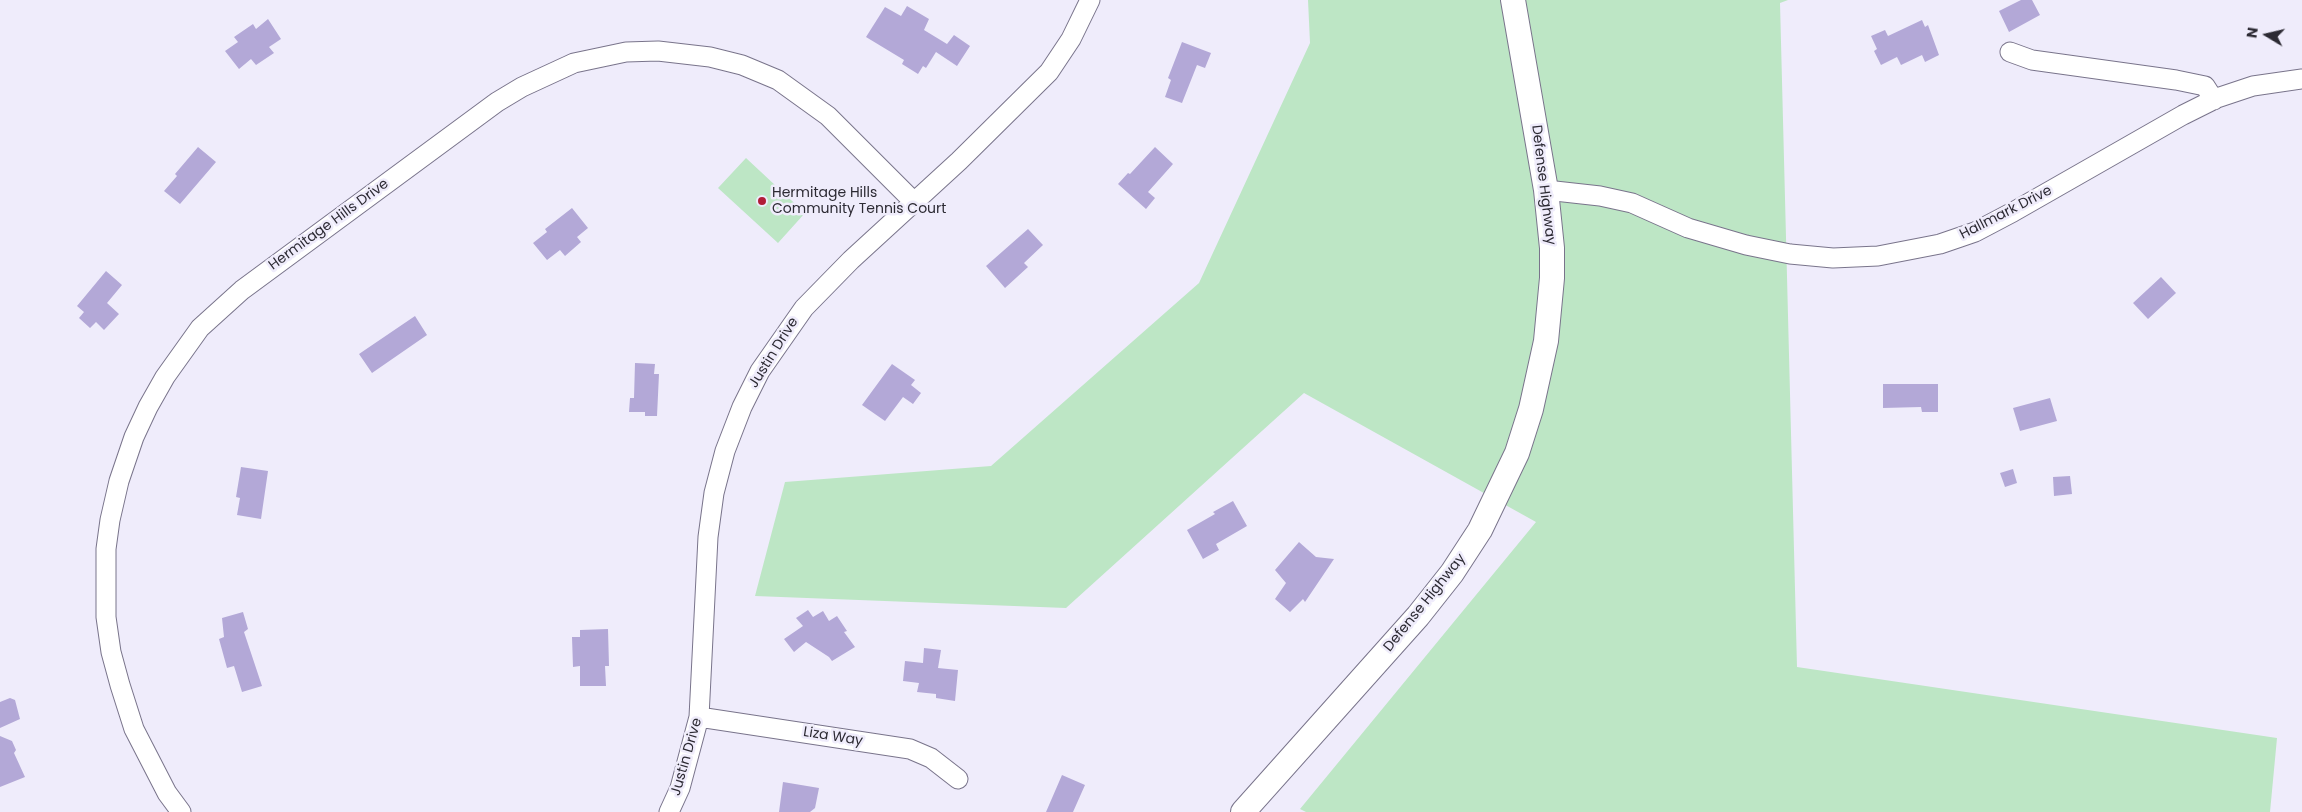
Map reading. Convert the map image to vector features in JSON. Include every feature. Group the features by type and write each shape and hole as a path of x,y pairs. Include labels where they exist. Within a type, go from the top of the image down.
{"main road":[{"name":"Defense Highway","path":"1243,812 1418,616 1456,566 1480,530 1499,494 1517,453 1531,409 1546,341 1552,278 1550,218 1513,0"}],"street":[{"name":"Justin Drive","path":"669,812 680,788 699,717 708,537 714,493 725,451 742,407 760,371 804,308 914,202 959,162 1049,72 1071,39 1090,0"},
{"name":"Hermitage Hills Drive","path":"181,812 167,793 134,729 120,685 111,652 106,617 106,550 110,520 119,480 134,437 148,407 165,377 194,336 221,308 242,290 505,97 549,73 574,63 626,52 658,51 710,57 742,65 778,80 828,116 914,202"},
{"path":"2010,52 2032,60 2176,80 2205,86 2214,100"},
{"name":"Hallmark Drive","path":"1546,190 1600,196 1632,204 1688,228 1746,245 1790,254 1833,258 1878,256 1940,244 1975,232 2183,115 2214,100 2252,86 2302,79"},
{"name":"Liza Way","path":"699,717 910,749 931,758 958,779"}],"green space":[{"path":"1308,0 1788,0 1780,3 1797,667 2277,738 2270,812 1306,812 1300,809 1536,522 1304,393 1066,608 755,596 785,482 991,466 1199,283 1310,43"},
{"name":"Hermitage Hills Community Tennis Court","path":"746,158 805,213 778,243 718,188"}],"building":[{"path":"2021,0 2032,0 2040,15 2009,32 1999,11"},
{"path":"907,6 929,19 924,30 947,44 954,35 970,46 957,66 936,52 926,68 923,66 918,74 902,64 904,60 866,37 885,7 901,16"},
{"path":"268,19 281,39 269,47 274,53 256,65 251,59 239,69 225,51 238,42 234,37 253,24 256,29"},
{"path":"1922,20 1925,27 1928,25 1939,55 1925,62 1922,55 1901,65 1897,57 1881,65 1874,51 1877,49 1871,36 1885,30 1888,36"},
{"path":"1182,42 1211,53 1205,68 1197,65 1182,103 1165,97 1171,80 1168,78"},
{"path":"198,147 216,162 180,204 164,191 177,176 175,174"},
{"path":"1155,147 1173,164 1148,192 1155,198 1146,209 1118,184"},
{"path":"572,208 588,228 577,237 581,242 565,256 560,250 547,260 533,243 547,232 545,229"},
{"path":"1028,229 1043,245 1024,263 1028,267 1005,288 986,266"},
{"path":"106,271 122,285 107,303 119,314 104,330 96,322 90,328 79,318 84,312 77,306"},
{"path":"2161,277 2176,293 2148,319 2133,303"},
{"path":"415,316 427,335 372,373 359,354"},
{"path":"635,363 655,364 654,374 659,374 657,416 645,416 645,412 629,412 630,398 634,398"},
{"path":"892,364 915,380 911,385 921,393 913,404 903,397 885,421 862,405"},
{"path":"1883,384 1938,384 1938,412 1922,412 1921,407 1883,408"},
{"path":"2050,398 2057,421 2020,431 2013,408"},
{"path":"241,467 268,471 261,519 237,515 240,498 236,497"},
{"path":"2013,469 2017,483 2005,487 2000,473"},
{"path":"2070,476 2072,494 2054,496 2053,477"},
{"path":"1233,501 1247,526 1216,544 1219,550 1203,559 1187,530"},
{"path":"1299,542 1316,557 1334,559 1305,602 1303,599 1290,612 1275,599 1286,583 1275,570"},
{"path":"808,610 813,617 823,611 829,621 837,616 847,631 844,632 855,647 832,661 806,642 794,652 784,639 803,626 796,618"},
{"path":"243,612 248,629 244,632 262,686 242,692 234,666 227,668 219,639 224,637 222,618"},
{"path":"608,629 609,666 605,666 606,686 580,686 580,666 573,667 572,637 580,637 580,630"},
{"path":"924,648 941,650 938,668 958,670 955,701 936,698 936,694 917,692 919,683 903,681 905,661 923,663"},
{"path":"10,698 15,700 20,719 0,728 0,702"},
{"path":"0,736 12,741 16,750 14,753 25,777 0,787"},
{"path":"1062,775 1085,785 1073,812 1046,812"},
{"path":"783,782 819,788 815,808 810,812 779,812"}],"place":[{"name":"Hermitage Hills Community Tennis Court","path":"762,201"}]}
